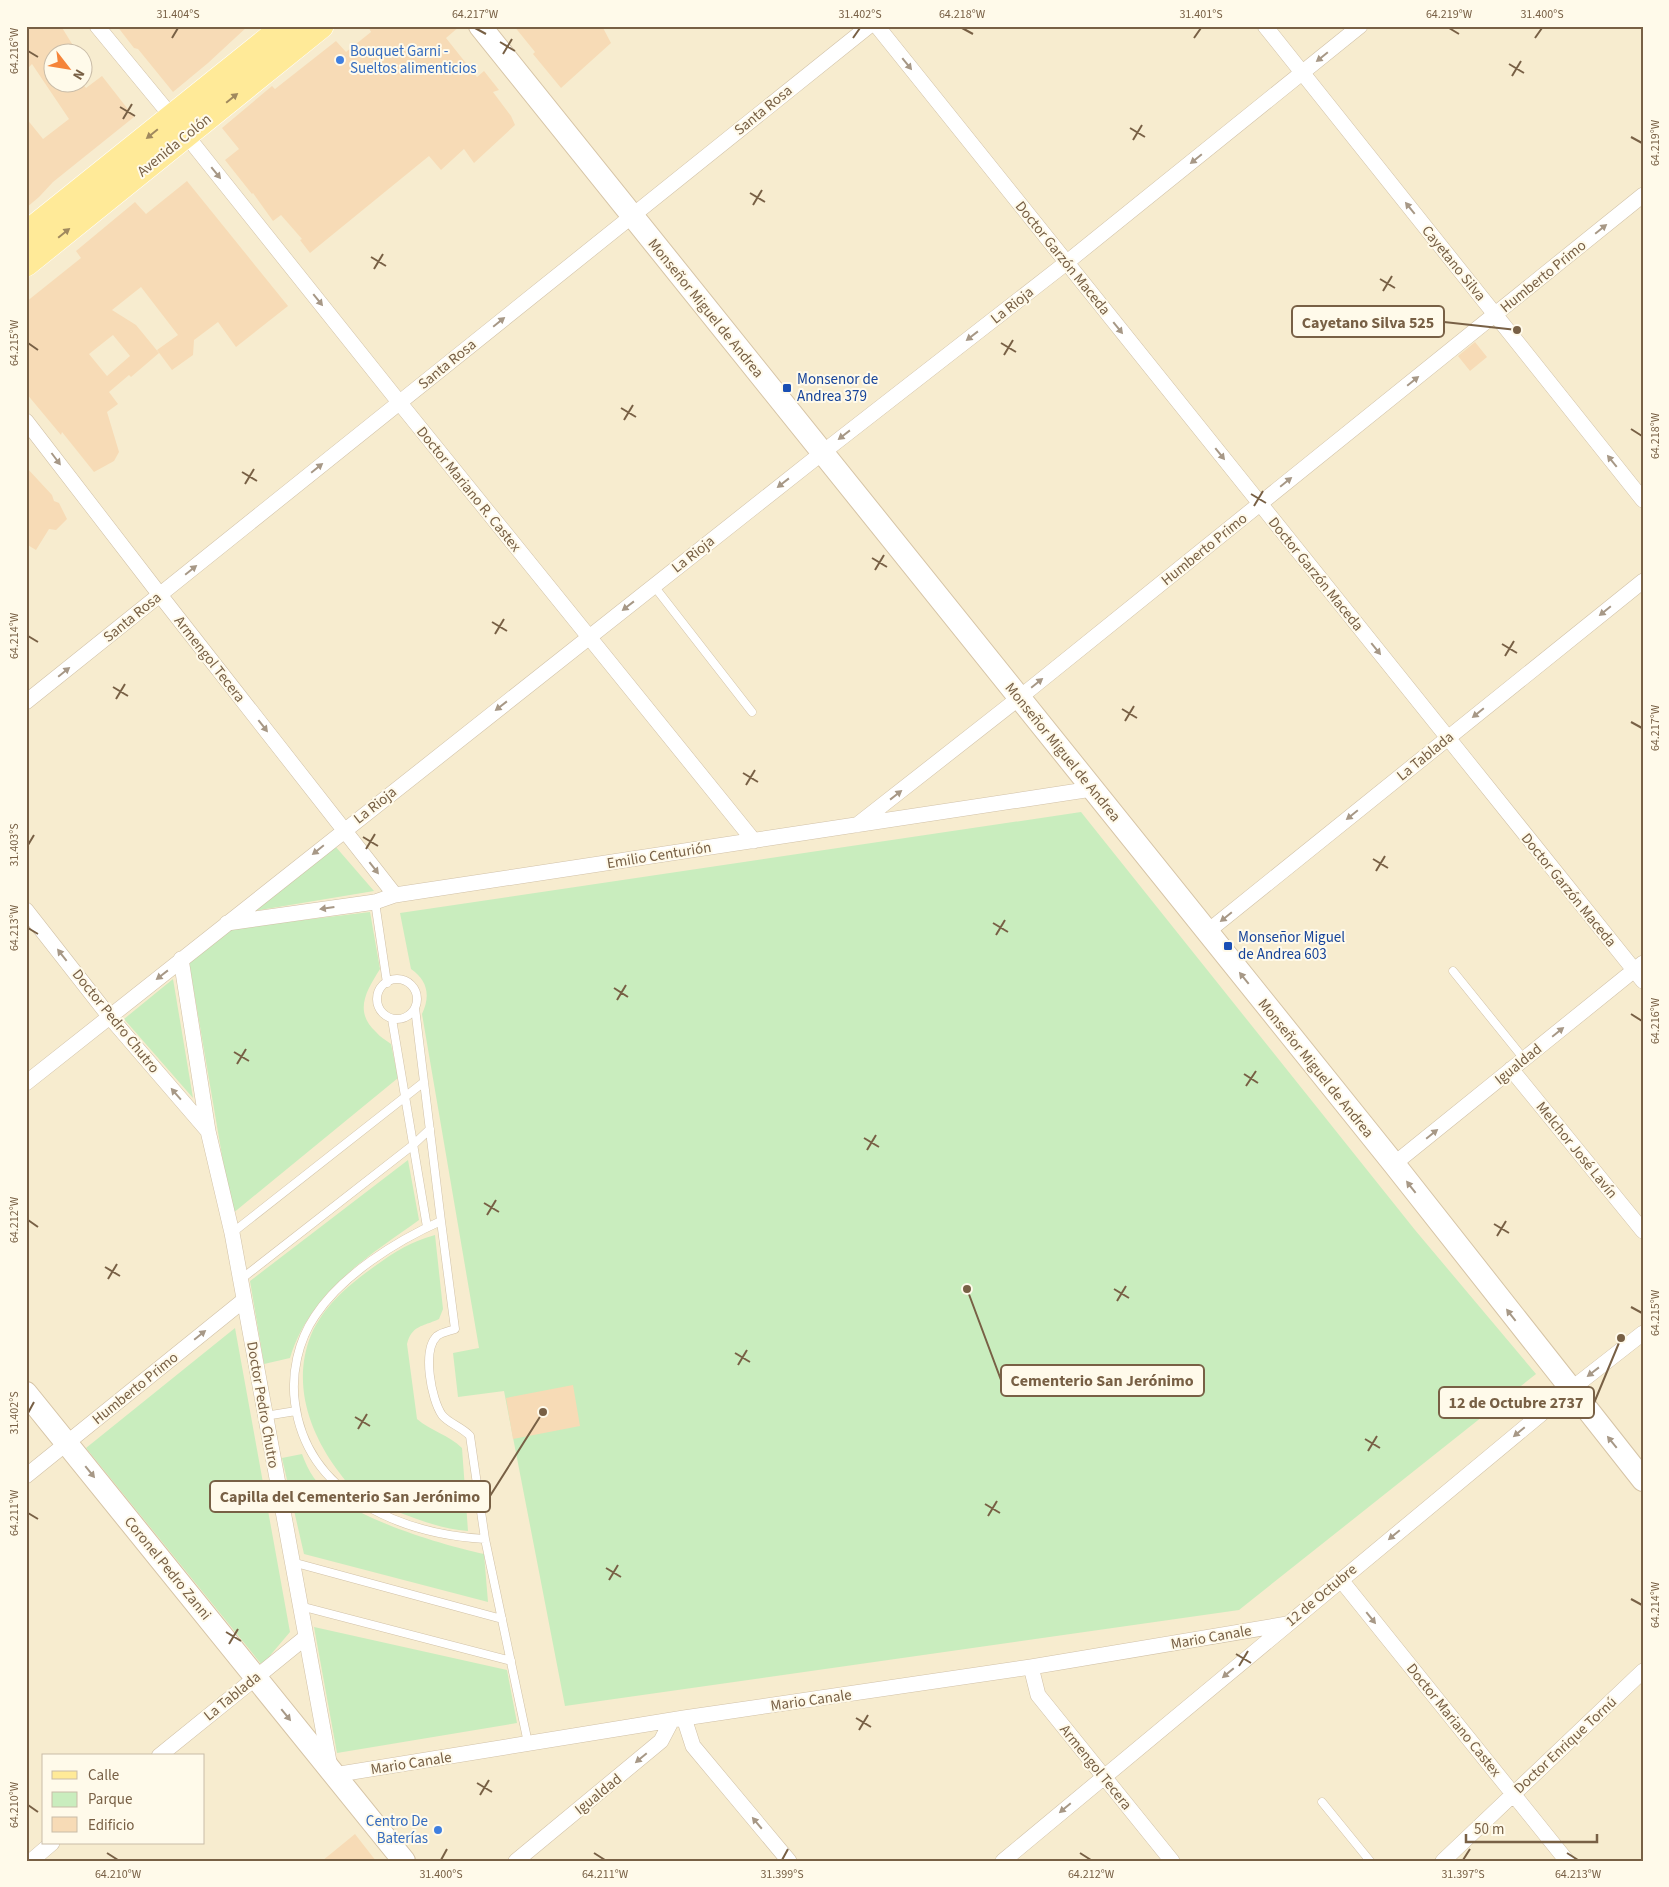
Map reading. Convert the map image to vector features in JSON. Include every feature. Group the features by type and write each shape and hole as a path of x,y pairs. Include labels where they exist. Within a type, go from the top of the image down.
{"main road":[{"name":"Avenida Colón","path":"26,264 179,126 285,26"},
{"name":"Avenida Colón","path":"26,234 321,26"},
{"name":"Monseñor Miguel de Andrea","path":"480,26 1394,1164 1570,1390 1643,1480"},
{"name":"Coronel Pedro Zanni","path":"26,1393 404,1861"}],"street":[{"name":"Doctor Mariano R. Castex","path":"97,26 754,840"},
{"name":"Santa Rosa","path":"26,702 869,26"},
{"name":"Doctor Garzón Maceda","path":"877,26 1448,738 1640,972"},
{"name":"Cayetano Silva","path":"1265,26 1643,500"},
{"name":"La Rioja","path":"26,1083 822,453 1066,263 1360,26"},
{"name":"Humberto Primo","path":"857,825 1019,698 1643,196"},
{"name":"Armengol Tecera","path":"26,420 160,595 395,895"},
{"name":"La Tablada","path":"1207,932 1643,580"},
{"name":"Emilio Centurión","path":"227,923 375,902 395,895 1092,789"},
{"name":"Doctor Pedro Chutro","path":"26,910 110,1016 208,1131"},
{"name":"Doctor Pedro Chutro","path":"181,960 208,1131 232,1233 332,1772"},
{"name":"Igualdad","path":"1394,1164 1511,1069 1640,972"},
{"name":"Melchor José Lavín","path":"1511,1069 1643,1231"},
{"name":"Humberto Primo","path":"26,1476 244,1300"},
{"name":"12 de Octubre","path":"1003,1861 1102,1776 1570,1390 1643,1333"},
{"name":"Doctor Mariano Castex","path":"1340,1580 1567,1861"},
{"name":"Mario Canale","path":"332,1772 528,1744 678,1719 1031,1668 1287,1624"},
{"name":"La Tablada","path":"161,1754 306,1637"},
{"name":"Armengol Tecera","path":"1031,1668 1038,1694 1172,1861"},
{"name":"Doctor Enrique Tornú","path":"1443,1861 1643,1671"},
{"name":"Igualdad","path":"516,1861 661,1741 678,1719"},
{"path":"678,1719 693,1746 788,1861"},
{"path":"31,1861 51,1844"}],"lane":[{"path":"654,586 752,712"},
{"path":"375,902 387,983"},
{"path":"1453,971 1524,1059"},
{"path":"415,1008 406,1017 392,1019 382,1012 378,999 382,987 387,983 399,980 410,984 417,996 415,1008 456,1329 437,1336 431,1345 428,1356 434,1397 443,1416 470,1436 485,1538 528,1744"},
{"path":"392,1019 426,1227"},
{"path":"232,1233 424,1082"},
{"path":"240,1280 413,1145 430,1129"},
{"path":"441,1221 426,1227 389,1250 365,1267 331,1296 314,1317 302,1340 295,1366 293,1393 297,1419 306,1444 320,1467 338,1486 359,1502 406,1524 446,1534 485,1538"},
{"path":"265,1416 296,1411"},
{"path":"292,1562 502,1619"},
{"path":"300,1606 511,1661"},
{"path":"1322,1802 1370,1861"}],"shaded area":[{"path":"26,26 1643,26 1643,1861 26,1861"}],"green space":[{"path":"1081,812 1415,1230 1536,1374 1239,1610 565,1706 504,1391 458,1397 453,1353 479,1348 422,1014 427,994 426,988 421,978 411,969 400,913"},
{"path":"335,846 374,891 254,911"},
{"path":"370,912 380,969 364,1000 365,1016 369,1024 379,1035 391,1044 398,1078 232,1214 189,962 230,929"},
{"path":"173,979 193,1098 124,1019"},
{"path":"408,1160 419,1220 360,1263 326,1295 299,1334 290,1358 264,1364 250,1281"},
{"path":"435,1235 443,1309 439,1319 415,1330 407,1344 417,1419 462,1448 468,1531 437,1525 408,1516 367,1499 353,1488 333,1464 316,1434 310,1418 303,1386 303,1369 311,1335 316,1324 330,1305 356,1280 390,1256 411,1244"},
{"path":"235,1328 290,1632 262,1665 86,1448"},
{"path":"302,1454 314,1478 328,1492 346,1504 368,1516 418,1536 484,1554 488,1602 304,1554 282,1458"},
{"path":"314,1627 507,1670 517,1723 337,1753"}],"building":[{"path":"26,26 61,26 71,42 42,42 42,79 32,64 26,70"},
{"path":"117,26 248,26 173,92"},
{"path":"368,26 460,26 446,38 477,77 484,71 499,90 493,92 511,116 515,125 474,163 464,149 441,170 429,156 310,253 300,240 302,239 281,215 273,221 253,193 225,160 239,149 222,128 272,86 275,89 336,41 346,52 371,32"},
{"path":"514,26 602,26 611,43 561,88 533,54 535,52"},
{"path":"102,76 134,117 53,182 26,208 26,118 43,139 69,119 51,92 92,92 92,84"},
{"path":"187,181 288,306 236,347 218,322 194,340 193,355 172,370 157,350 178,335 141,287 112,310 136,325 159,353 131,377 129,375 109,392 118,404 107,412 119,452 114,461 94,472 62,432 61,435 26,393 26,302 81,258 76,251 135,202 146,214","holes":["113,335 130,356 107,376 89,354"]},
{"path":"1475,342 1487,357 1470,371 1458,356"},
{"path":"26,467 52,495 54,501 59,503 67,519 56,530 49,529 36,550 26,544"},
{"path":"573,1385 580,1426 513,1439 506,1398"},
{"path":"355,1834 376,1861 322,1861"}],"place":[{"name":"Bouquet Garni - Sueltos alimenticios","path":"340,60"},
{"name":"Cayetano Silva 525","path":"1517,330"},
{"name":"Monsenor de Andrea 379","path":"787,388"},
{"name":"Monseñor Miguel de Andrea 603","path":"1228,946"},
{"name":"Cementerio San Jerónimo","path":"967,1289"},
{"name":"12 de Octubre 2737","path":"1621,1338"},
{"name":"Capilla del Cementerio San Jerónimo","path":"543,1412"},
{"name":"Centro De Baterías","path":"438,1830"}]}
